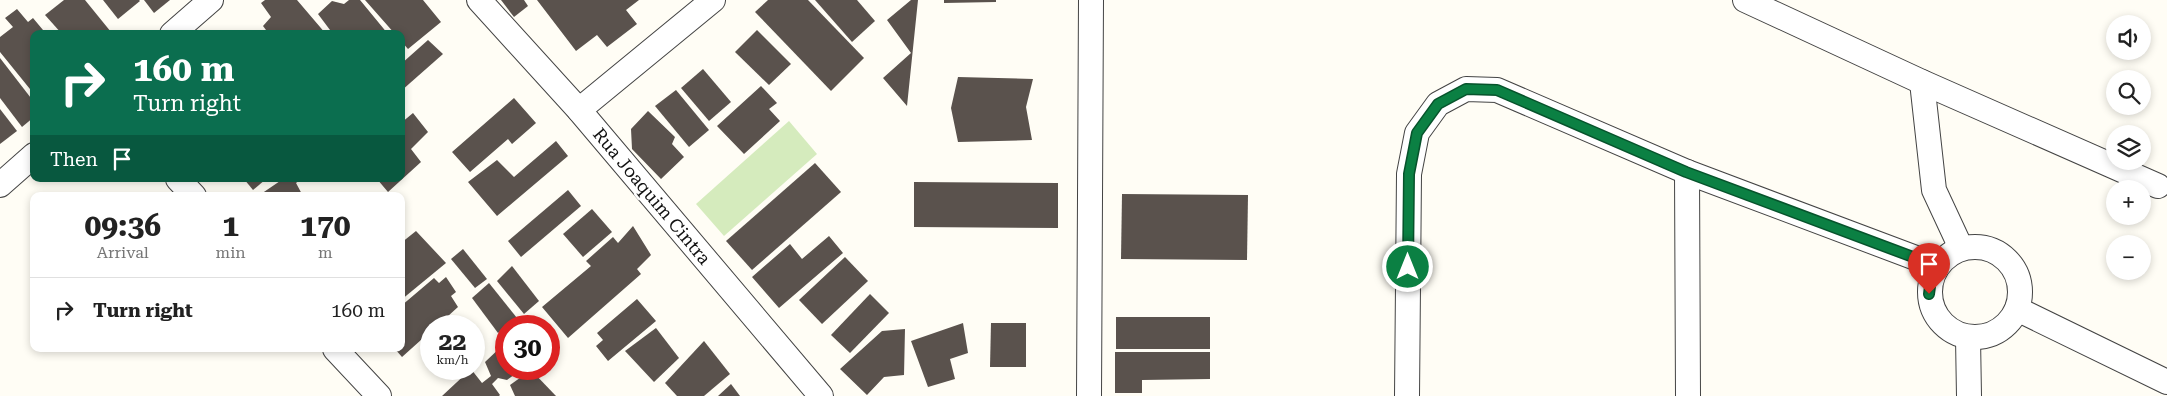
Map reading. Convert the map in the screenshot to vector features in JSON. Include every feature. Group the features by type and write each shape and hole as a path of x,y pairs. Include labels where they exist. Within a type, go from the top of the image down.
{"street":[{"path":"177,30 211,0"},
{"name":"Rua Joaquim Cintra","path":"479,0 579,110 821,396"},
{"path":"579,110 713,0"},
{"path":"1089,396 1091,0"},
{"path":"1745,0 1922,82 2158,186"},
{"path":"1922,82 1934,190 1961,248"},
{"path":"1407,396 1409,174 1417,133 1438,104 1466,89 1497,90 1686,172 1937,266"},
{"path":"0,185 30,159"},
{"path":"1686,172 1688,395"},
{"path":"181,182 190,192"},
{"path":"1975,246 1990,249 2003,256 2013,267 2019,280 2020,295 2017,309 2010,322 1999,331 1984,337 1968,338 1953,333 1941,323 1932,309 1929,294 1931,279 1937,266 1948,255 1961,248 1975,246"},
{"path":"2017,309 2167,382"},
{"path":"1968,338 1969,396"},
{"path":"338,352 379,396"}],"green space":[{"path":"789,121 817,154 724,236 696,204"}],"building":[{"path":"64,0 85,0 109,30 58,30 45,15"},
{"path":"103,0 139,0 140,1 118,19"},
{"path":"144,0 170,0 154,13"},
{"path":"265,0 297,0 323,30 266,30 263,26 271,17 261,3"},
{"path":"349,0 360,0 385,30 330,30 318,14 332,1 344,4"},
{"path":"365,0 423,0 441,22 408,49 405,46 405,30 391,30"},
{"path":"501,0 524,0 528,6 514,17"},
{"path":"537,0 639,0 626,10 637,24 607,47 597,35 576,51"},
{"path":"768,0 808,0 864,58 831,91 755,12"},
{"path":"815,0 857,0 875,21 852,42"},
{"path":"911,0 918,0 907,106 883,78 911,53 887,20"},
{"path":"944,0 996,0 996,2 944,3"},
{"path":"17,9 28,22 33,18 43,30 30,30 30,89 0,52 0,37 13,27 5,18"},
{"path":"757,30 791,64 769,85 735,52"},
{"path":"428,40 443,54 405,87 405,60"},
{"path":"0,58 30,97 30,120 22,127 0,98"},
{"path":"703,69 731,102 709,121 681,88"},
{"path":"958,77 1033,79 1026,107 1032,140 958,142 951,108"},
{"path":"761,86 777,103 769,109 780,121 744,154 717,126"},
{"path":"676,90 709,130 689,147 655,106"},
{"path":"514,98 536,123 512,144 508,139 470,172 452,152"},
{"path":"0,109 17,131 0,144"},
{"path":"648,111 675,137 672,144 684,157 661,179 632,149 631,129"},
{"path":"413,113 428,132 411,149 421,162 405,177 405,120"},
{"path":"556,141 568,156 497,216 468,182 497,160 514,177"},
{"path":"815,163 841,192 752,270 726,241"},
{"path":"246,182 262,182 253,190"},
{"path":"279,182 297,182 296,183 301,192 264,192"},
{"path":"380,182 399,182 388,192"},
{"path":"914,182 1058,183 1058,228 914,227"},
{"path":"568,190 581,206 521,257 508,241"},
{"path":"1122,194 1248,195 1247,260 1121,259"},
{"path":"592,209 612,232 583,257 563,234"},
{"path":"633,226 651,255 637,269 641,274 568,338 560,328 560,315 549,315 542,307 591,266 586,261 613,237 618,243"},
{"path":"416,231 446,263 405,297 405,240"},
{"path":"829,236 843,253 779,308 752,277 790,244 802,259"},
{"path":"463,249 487,279 475,288 451,259"},
{"path":"845,257 868,281 822,324 799,300"},
{"path":"512,266 539,301 524,314 497,281"},
{"path":"446,277 456,292 451,296 458,307 449,315 420,315 420,341 402,357 398,352 405,352 405,303 434,278 439,283"},
{"path":"489,283 515,315 495,315 495,329 472,298"},
{"path":"870,294 889,313 850,353 831,335"},
{"path":"637,299 656,321 608,361 596,346 603,340 597,333"},
{"path":"1116,317 1210,317 1210,349 1116,349"},
{"path":"963,323 968,353 950,359 955,379 928,387 911,341"},
{"path":"991,323 1026,323 1026,367 990,367"},
{"path":"656,328 679,358 654,382 625,351"},
{"path":"905,329 904,375 884,377 867,395 840,369 882,331"},
{"path":"704,341 730,374 704,396 677,396 665,383"},
{"path":"1115,352 1210,352 1210,379 1142,380 1142,393 1115,393"},
{"path":"495,353 496,380 492,384 499,396 442,396 459,380 480,380 482,383 491,376 485,362"},
{"path":"517,380 541,380 556,396 515,396 510,385"},
{"path":"731,384 740,396 718,396"}],"route":[{"path":"1408,267 1409,174 1417,133 1438,104 1466,89 1497,90 1686,172 1937,266 1931,279 1929,294"}]}
